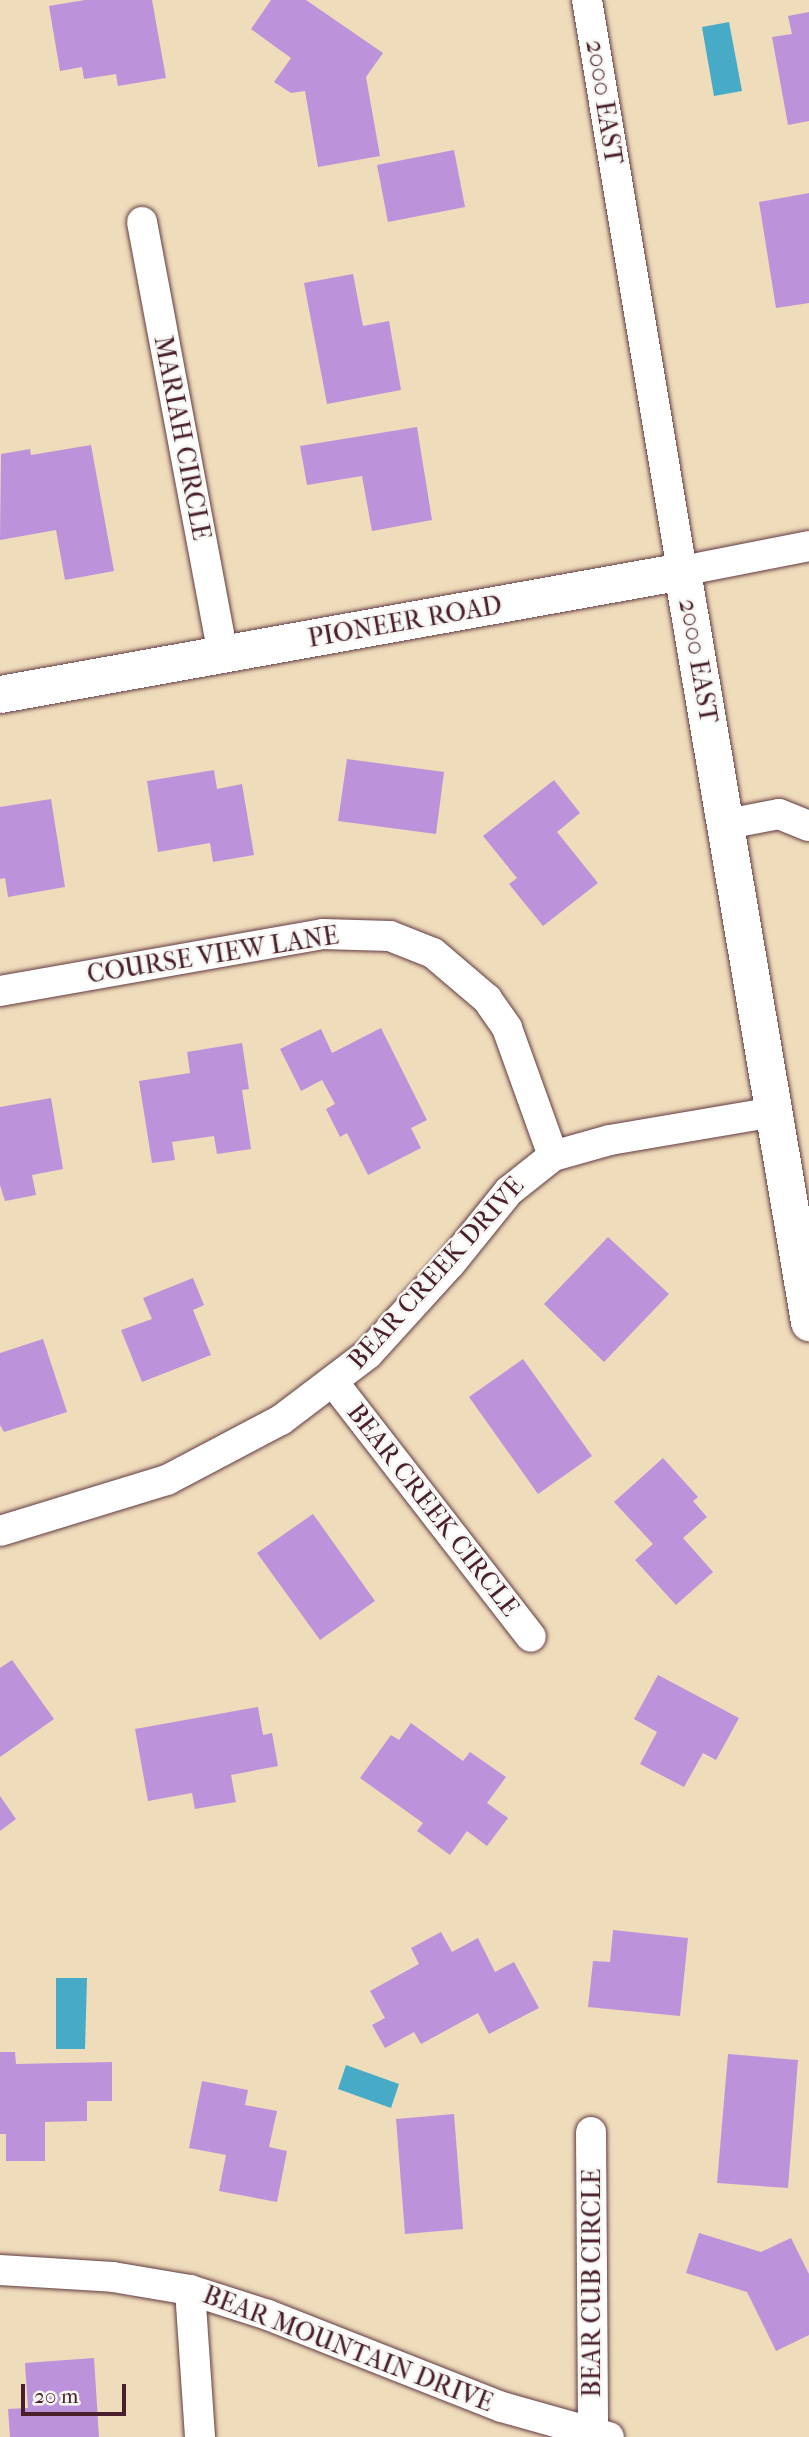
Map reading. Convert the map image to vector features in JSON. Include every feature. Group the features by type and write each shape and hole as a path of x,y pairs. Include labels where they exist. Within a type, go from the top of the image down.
{"street":[{"name":"2000 EAST","path":"587,0 809,1322"},
{"name":"MARIAH CIRCLE","path":"142,222 223,655"},
{"name":"PIONEER ROAD","path":"0,694 809,546"},
{"path":"727,824 779,814 809,826"},
{"name":"COURSE VIEW LANE","path":"0,990 323,934 390,936 433,953 487,999 511,1039 553,1156"},
{"name":"BEAR CREEK DRIVE","path":"0,1531 167,1479 225,1453 334,1383 368,1354 450,1264 509,1191 553,1156 610,1140 773,1112"},
{"name":"BEAR CREEK CIRCLE","path":"334,1383 531,1637"},
{"name":"BEAR CUB CIRCLE","path":"591,2132 601,2435"},
{"name":"BEAR MOUNTAIN DRIVE","path":"0,2270 113,2277 190,2290 268,2315 421,2379 601,2435"},
{"path":"190,2290 200,2437"}],"water":[{"path":"729,22 742,91 714,96 702,27"},
{"path":"56,1978 87,1978 85,2049 56,2049"},
{"path":"346,2065 399,2084 391,2108 338,2089"}],"building":[{"path":"85,0 152,0 166,78 118,86 116,74 84,79 82,67 60,71 49,6"},
{"path":"271,0 306,0 383,53 366,77 380,156 318,167 305,91 291,93 274,82 291,58 251,29"},
{"path":"809,12 809,121 788,125 772,37 792,34 788,16"},
{"path":"454,150 465,207 388,222 377,165"},
{"path":"809,193 809,303 776,308 759,202"},
{"path":"353,274 363,326 389,321 401,390 327,404 304,283"},
{"path":"417,427 432,520 372,531 362,476 307,485 300,446"},
{"path":"91,445 114,571 65,580 56,530 0,540 1,454 30,449 31,455"},
{"path":"347,759 444,772 436,834 338,821"},
{"path":"214,770 217,789 242,784 254,855 213,862 210,843 158,852 147,781"},
{"path":"554,780 580,813 557,832 598,883 543,926 509,884 517,878 483,836"},
{"path":"51,799 65,887 8,897 5,878 0,879 0,807"},
{"path":"381,1028 427,1120 411,1128 421,1148 368,1175 347,1133 340,1137 326,1109 335,1104 322,1080 301,1091 280,1049 321,1029 332,1053"},
{"path":"242,1043 249,1089 242,1090 251,1149 217,1154 214,1136 172,1142 175,1160 152,1163 139,1081 190,1073 187,1052"},
{"path":"51,1098 63,1169 32,1175 36,1195 5,1201 0,1185 0,1107"},
{"path":"608,1237 669,1294 604,1362 544,1304"},
{"path":"193,1278 204,1305 193,1310 211,1355 142,1382 121,1330 152,1319 143,1298"},
{"path":"43,1339 67,1412 4,1432 0,1425 0,1353"},
{"path":"523,1359 592,1456 538,1494 469,1397"},
{"path":"663,1458 698,1497 693,1501 707,1517 683,1538 713,1572 676,1605 635,1560 653,1544 614,1502"},
{"path":"313,1514 375,1601 320,1640 257,1553"},
{"path":"12,1660 54,1719 0,1757 0,1668"},
{"path":"658,1675 739,1718 716,1760 703,1753 684,1787 640,1764 657,1732 634,1719"},
{"path":"258,1707 263,1735 272,1733 278,1766 231,1775 236,1802 195,1809 192,1793 148,1801 135,1729"},
{"path":"411,1723 463,1761 470,1752 506,1777 487,1803 508,1818 487,1846 467,1831 450,1855 417,1831 423,1823 360,1778 391,1735 399,1740"},
{"path":"0,1796 16,1819 0,1831"},
{"path":"613,1930 688,1938 680,2016 588,2007 593,1961 610,1962"},
{"path":"441,1932 452,1952 478,1938 495,1972 514,1962 539,2008 489,2034 478,2013 421,2044 414,2032 385,2048 372,2025 385,2018 370,1991 419,1964 411,1948"},
{"path":"0,2052 15,2052 16,2064 112,2062 112,2101 87,2101 87,2121 45,2122 45,2161 6,2161 6,2134 0,2134"},
{"path":"728,2054 798,2060 788,2188 717,2183"},
{"path":"202,2081 248,2090 245,2105 277,2111 269,2147 287,2151 277,2202 219,2191 226,2155 189,2148"},
{"path":"454,2114 463,2229 405,2234 396,2119"},
{"path":"699,2233 761,2252 791,2238 809,2274 809,2335 776,2351 747,2292 686,2273"},
{"path":"94,2358 99,2437 10,2437 8,2409 28,2408 25,2363"}]}
